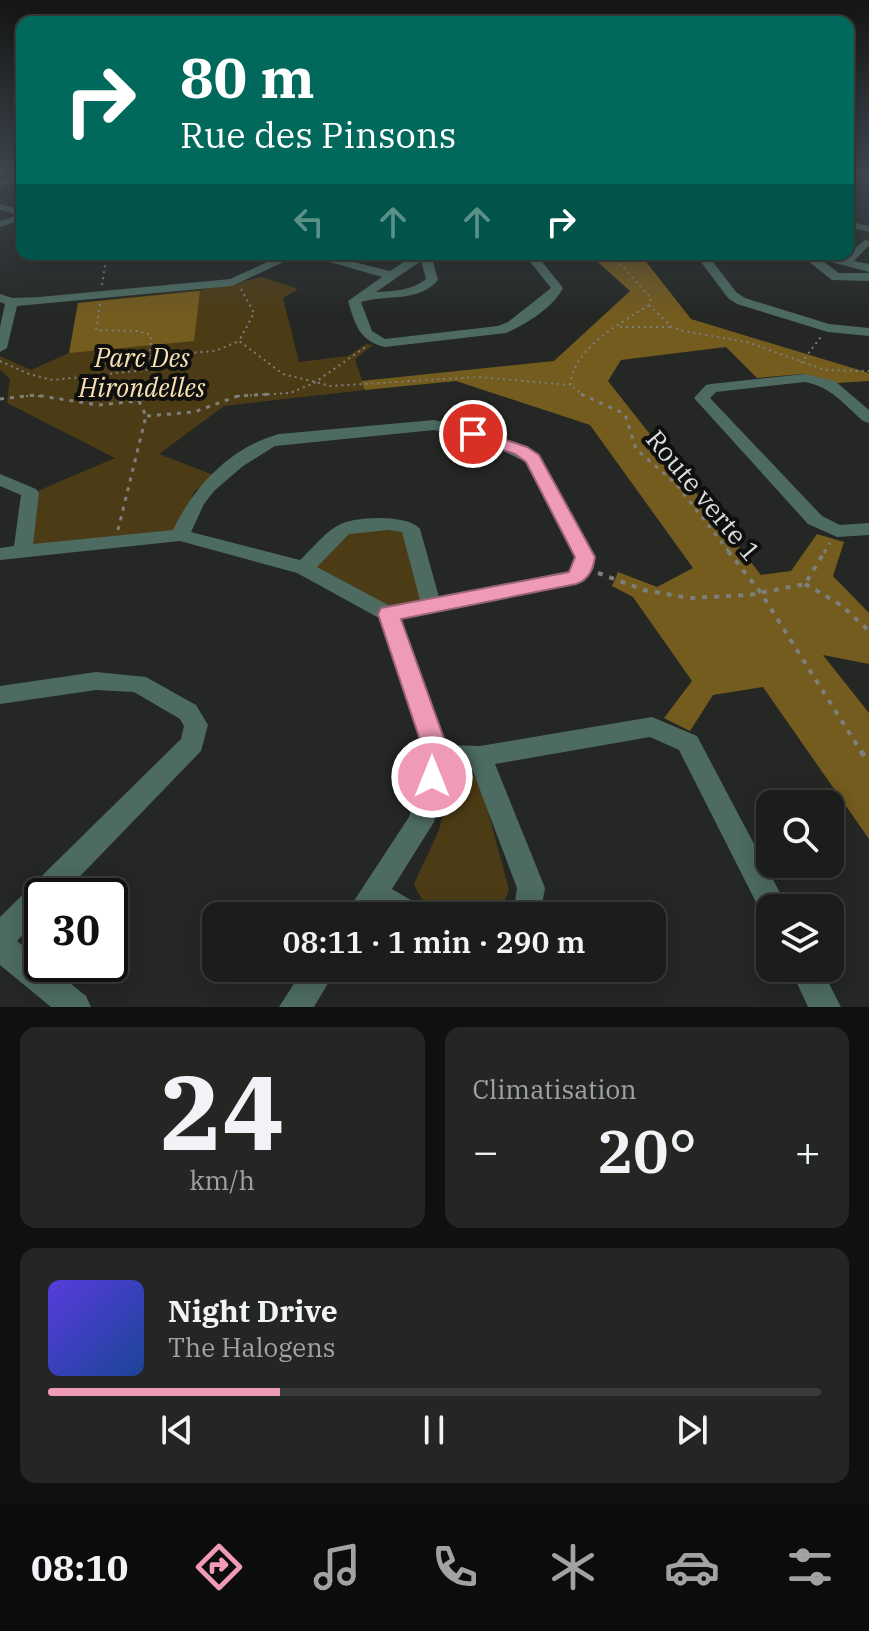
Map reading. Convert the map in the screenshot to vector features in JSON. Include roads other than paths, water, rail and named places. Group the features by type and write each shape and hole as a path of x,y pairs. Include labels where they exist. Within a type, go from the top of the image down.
{"street":[{"path":"867,243 863,240 869,230"},
{"path":"0,348 6,307 232,282 281,260"},
{"path":"331,260 390,275"},
{"path":"414,260 354,301 366,337 373,341 385,343 501,330 513,325 554,294 557,288 535,260"},
{"path":"357,297 416,291 430,284 432,280 426,260"},
{"path":"706,260 732,295 741,301 828,328 869,332"},
{"path":"813,260 836,277 869,277"},
{"path":"838,260 869,268"},
{"path":"869,418 830,384 805,378 711,388 702,398 815,520 837,531 869,529"},
{"path":"180,535 208,487 263,445 279,439 434,425 450,427 521,450 533,459 585,557 584,568 576,577 388,614"},
{"path":"0,479 30,493 23,550"},
{"path":"304,568 344,529 401,524 411,529 431,604"},
{"path":"0,554 180,535 304,568 388,614 438,755 421,822 368,902"},
{"path":"0,695 96,681 138,683 188,712 196,725 192,744 0,938"},
{"path":"438,755 480,756 652,727 688,743 767,894"},
{"path":"480,756 531,888 530,902"},
{"path":"0,946 75,1007"},
{"path":"295,1007 312,982"},
{"path":"812,982 825,1007"}],"park label":[{"name":"Parc Des Hirondelles","path":"142,372"}]}
